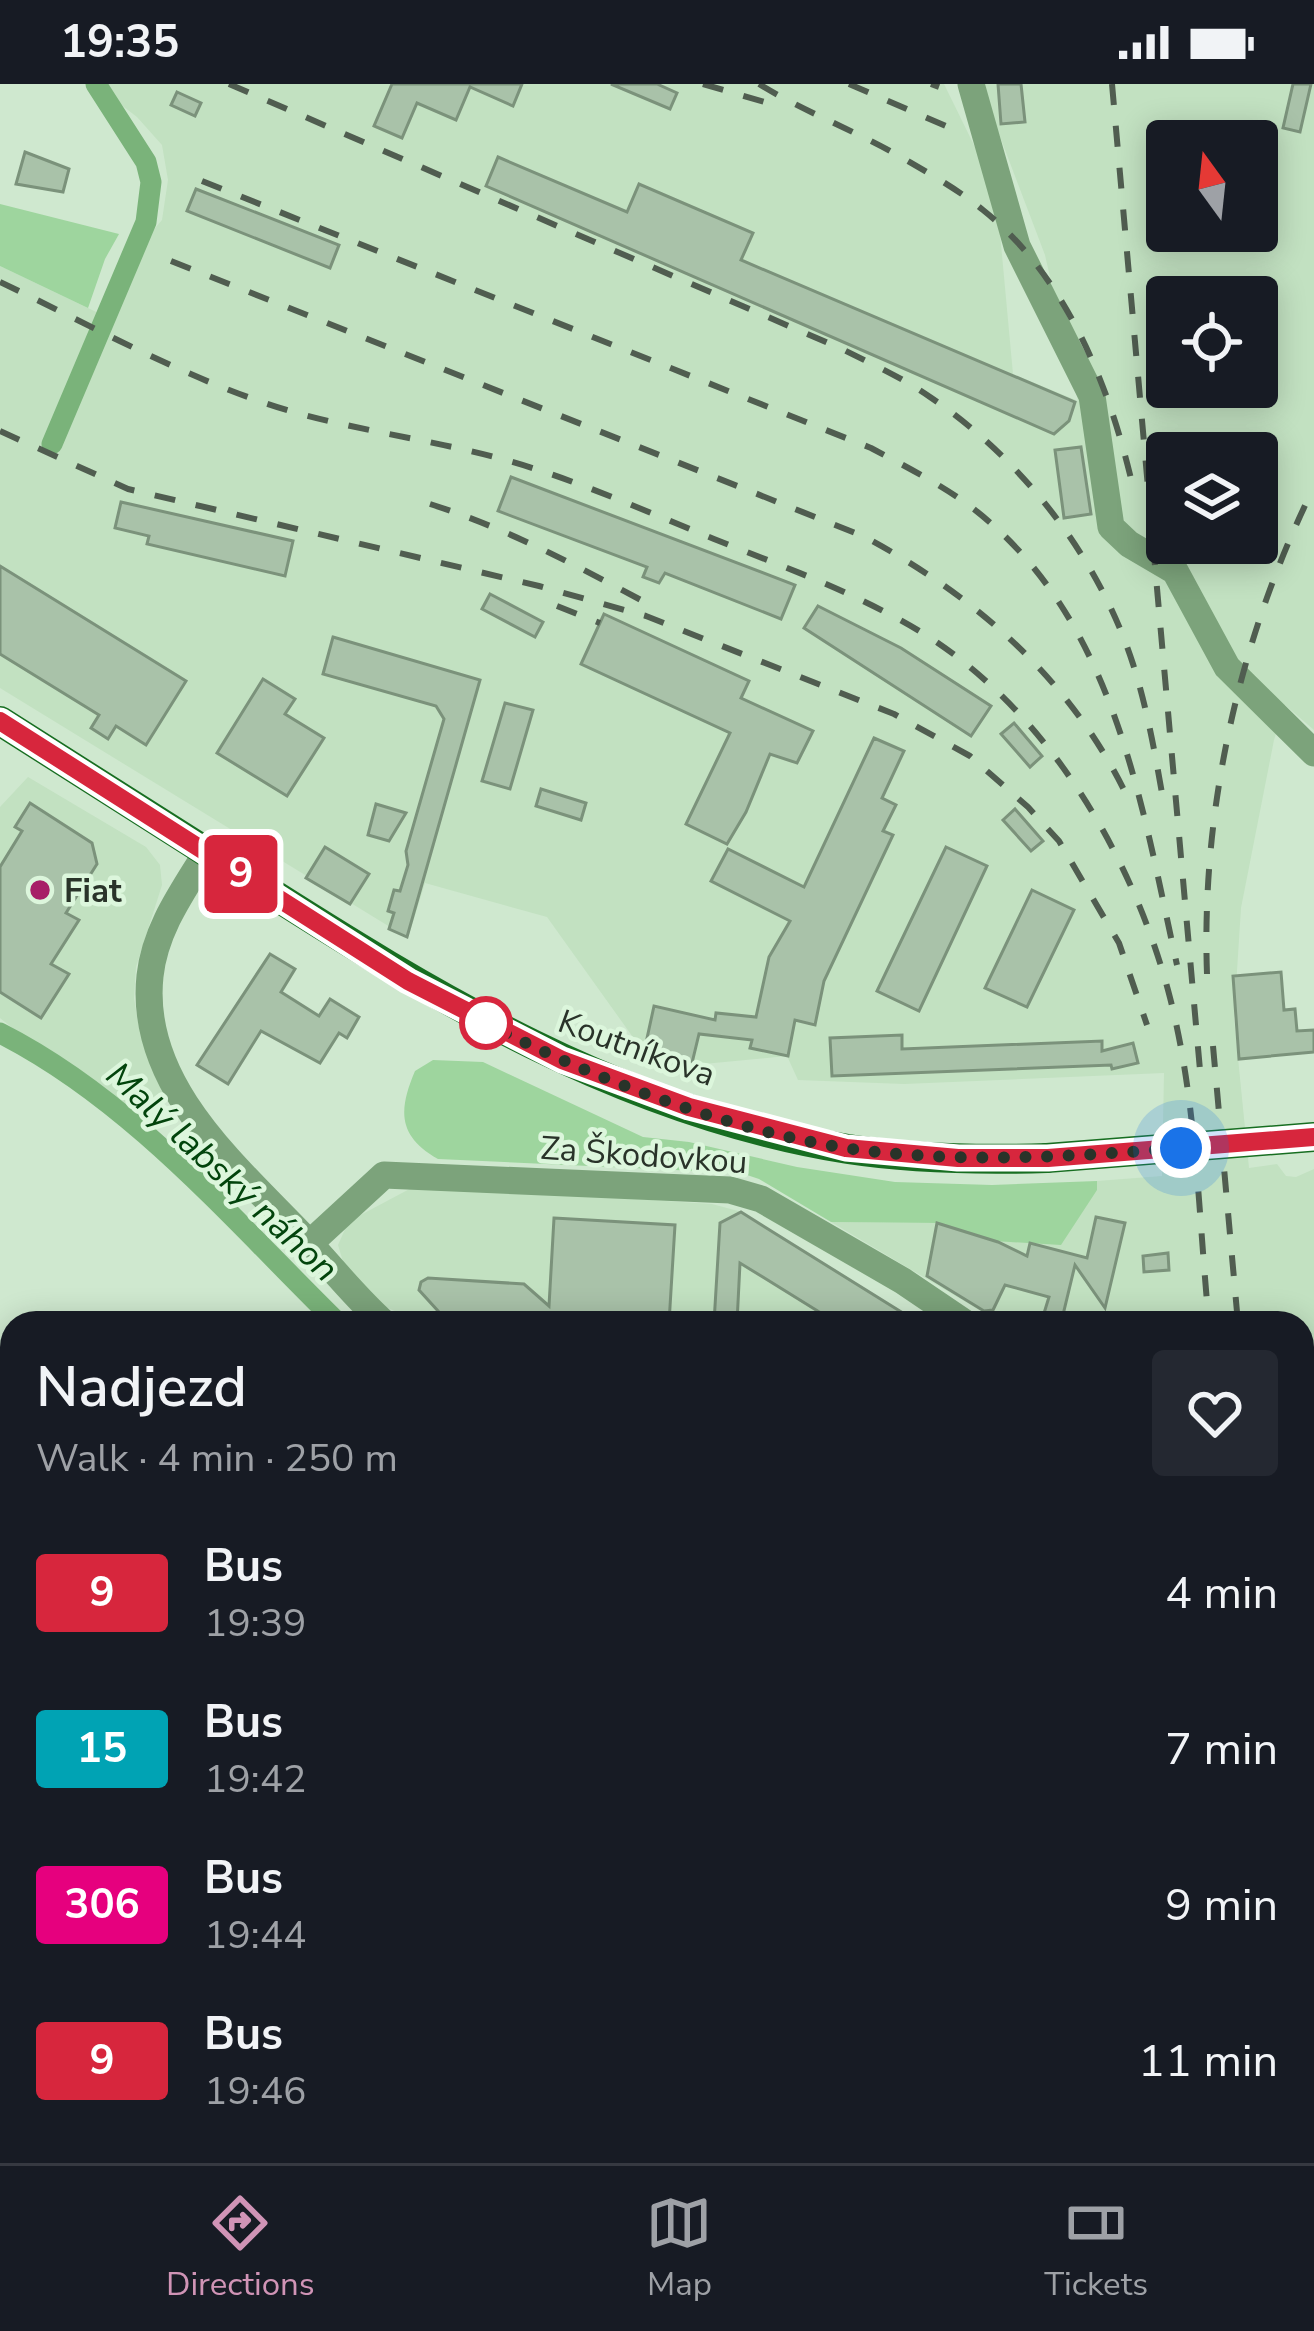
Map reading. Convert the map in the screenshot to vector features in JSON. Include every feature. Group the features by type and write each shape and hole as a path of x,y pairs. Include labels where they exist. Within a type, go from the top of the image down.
{"main road":[{"name":"Koutníkova","path":"0,721 408,981 512,1037 607,1079 737,1121 846,1148 958,1158 1048,1158 1314,1137"}],"street":[{"path":"971,84 1017,246 1092,396 1108,521 1129,544 1175,571 1227,667 1314,753"},
{"path":"207,852 156,945 149,989 151,1019 167,1070 216,1149 370,1311"},
{"name":"Za Škodovkou","path":"309,1244 384,1175 730,1190 760,1199 947,1311"}],"shaded area":[{"path":"94,84 944,84 996,190 1013,374 1078,401 1045,255 980,84 1314,84 1314,730 1285,705 1241,908 1234,1018 1249,1168 1277,1164 1286,1176 1296,1177 1314,1169 1314,1311 981,1311 831,1222 939,1223 994,1241 1097,1190 1097,1181 1162,1176 1164,1073 904,1084 798,1080 787,1056 693,1065 645,1054 547,917 425,883 408,938 0,688 0,266 113,320 120,278 162,220 168,180 162,145 137,117"},
{"path":"28,777 146,847 160,865 162,885 136,967 134,998 139,1028 167,1102 115,1110 0,1018 0,807"},
{"path":"417,1185 712,1204 742,1212 900,1311 395,1311 378,1304 344,1265 338,1245 355,1218"}],"green space":[{"path":"0,204 119,234 88,308 0,266"},
{"path":"433,1060 483,1062 643,1137 895,1182 1097,1181 1097,1190 1061,1245 994,1241 939,1223 831,1222 741,1173 438,1159 415,1141 404,1110 415,1071"}],"building":[{"path":"392,84 522,84 513,106 470,87 456,120 417,103 402,138 374,126"},
{"path":"611,84 657,84 677,93 670,109"},
{"path":"998,84 1021,84 1025,122 1001,124"},
{"path":"1293,84 1311,84 1300,132 1283,128"},
{"path":"177,92 201,103 195,116 171,105"},
{"path":"25,152 69,169 63,192 16,184"},
{"path":"498,157 627,212 639,184 753,233 741,260 1075,402 1069,421 1054,434 486,186"},
{"path":"196,189 339,245 330,268 187,211"},
{"path":"1081,447 1091,514 1064,518 1055,450"},
{"path":"511,477 795,585 781,619 665,573 659,583 643,577 647,567 498,511"},
{"path":"121,502 293,541 285,576 147,544 149,536 115,528"},
{"path":"0,566 186,681 146,745 116,726 108,739 91,728 99,715 0,654"},
{"path":"490,594 543,622 535,637 482,609"},
{"path":"818,606 901,648 991,706 971,736 804,628"},
{"path":"604,614 749,681 741,698 813,731 797,763 770,754 727,844 686,824 730,733 581,664"},
{"path":"333,637 480,680 407,937 389,929 394,913 388,911 408,865 406,851 444,719 436,706 323,674"},
{"path":"263,679 295,699 285,714 324,738 287,796 217,753"},
{"path":"505,703 533,710 510,789 482,781"},
{"path":"1014,723 1042,756 1030,767 1001,734"},
{"path":"874,738 904,751 882,798 896,805 883,831 893,835 824,981 815,1025 795,1020 788,1056 750,1048 752,1040 699,1034 692,1063 644,1052 654,1006 715,1020 716,1013 756,1017 769,957 790,921 711,881 728,849 804,887"},
{"path":"541,789 586,803 581,820 536,806"},
{"name":"Fiat","path":"30,803 92,843 97,864 66,913 79,920 51,964 69,974 41,1018 0,992 0,867 22,831 15,827"},
{"path":"376,804 406,813 389,841 368,835"},
{"path":"1015,809 1043,841 1031,851 1003,820"},
{"path":"325,847 369,874 350,904 306,878"},
{"path":"946,847 987,866 919,1011 877,991"},
{"path":"1032,890 1074,910 1027,1007 985,988"},
{"path":"270,954 295,969 281,992 319,1016 330,999 359,1017 347,1038 339,1033 320,1063 261,1031 228,1084 197,1065"},
{"path":"1281,972 1284,1010 1295,1009 1297,1031 1314,1030 1314,1052 1239,1059 1233,976"},
{"path":"902,1035 902,1049 1102,1041 1102,1051 1133,1043 1138,1063 1112,1069 1111,1065 832,1076 830,1038"},
{"path":"741,1212 900,1311 818,1311 740,1263 738,1311 715,1311 720,1223"},
{"path":"1096,1217 1125,1223 1105,1308 1075,1265 1064,1311 1045,1311 1049,1297 1005,1285 993,1310 984,1311 927,1276 937,1223 1027,1256 1030,1243 1087,1258"},
{"path":"554,1218 675,1225 670,1311 438,1311 419,1290 428,1278 524,1284 549,1306"},
{"path":"1168,1253 1169,1270 1144,1272 1143,1256"}],"waterway":[{"name":"Malý labský náhon","path":"52,444 146,222 151,182 146,162 96,84"},
{"name":"Malý labský náhon","path":"0,1033 48,1060 137,1127 326,1311"},
{"name":"Malý labský náhon","path":"0,1035 13,1039"}],"railway":[{"path":"229,84 842,349 909,384 964,422 1026,481 1100,586 1138,681 1163,799"},
{"path":"703,84 778,106"},
{"path":"759,84 936,177 1013,238 1040,269 1083,340 1114,417 1135,496"},
{"path":"849,84 955,130"},
{"path":"931,84 939,87"},
{"path":"1112,84 1200,1070"},
{"path":"202,181 871,448 966,503 1016,548 1056,598 1088,653 1133,774 1177,965"},
{"path":"171,261 863,536 944,586 1016,645 1078,715 1127,796"},
{"path":"0,282 252,399 502,459 610,496 851,595 929,637 972,669 1012,706 1080,792 1108,839 1152,939 1185,1072 1208,1311"},
{"path":"0,431 128,489 539,586 646,616 894,714 970,756 1059,841 1119,943 1147,1025"},
{"path":"1207,974 1211,849 1230,724 1265,603 1314,487"},
{"path":"430,504 516,537 654,607"},
{"path":"557,606 600,623"},
{"path":"1213,1046 1237,1311"}],"bus line":[{"name":"9","path":"0,721 408,981 562,1060 689,1107 823,1144 958,1158 1048,1158 1314,1137"}],"place":[{"name":"Fiat","path":"40,890"}],"route":[{"path":"486,1023 477,1018 562,1060 648,1094 823,1144 917,1156 1006,1159 1181,1148"}]}
